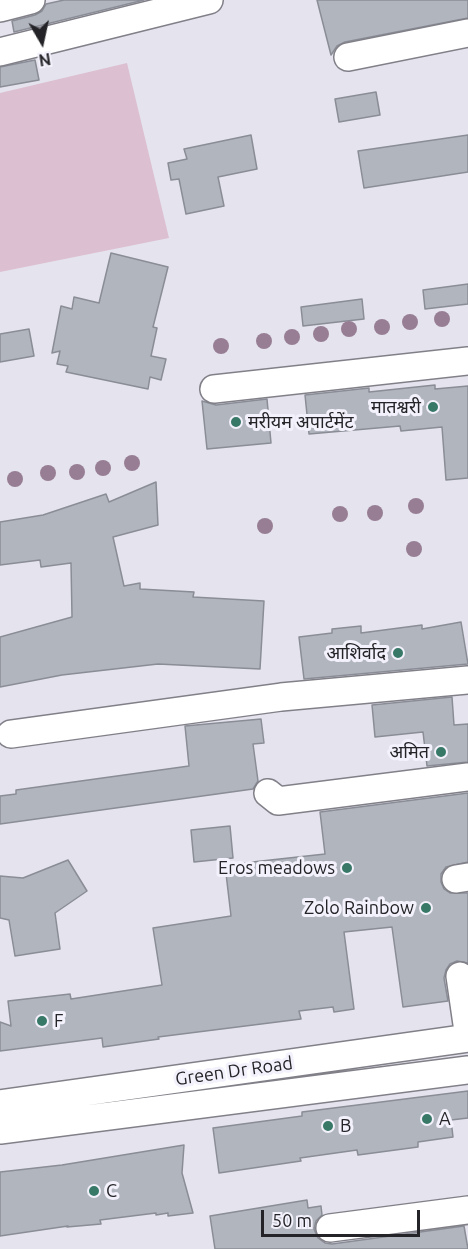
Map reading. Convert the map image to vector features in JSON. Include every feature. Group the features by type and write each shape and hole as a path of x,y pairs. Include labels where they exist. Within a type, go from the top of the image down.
{"street":[{"path":"0,8 31,0"},
{"path":"0,52 209,0"},
{"path":"348,57 468,33"},
{"path":"214,389 468,361"},
{"path":"11,734 280,697 468,680"},
{"path":"273,797 468,777"},
{"path":"460,976 468,1031"},
{"name":"Green Dr Road","path":"0,1104 468,1038"},
{"name":"Green Dr Road","path":"0,1130 468,1070"},
{"path":"118,1087 120,1114"},
{"path":"330,1228 468,1210"}],"shaded area":[{"path":"127,63 169,238 0,272 0,93"}],"building":[{"path":"64,0 144,0 14,32 12,21 35,15 42,11 46,4"},
{"path":"317,0 468,0 468,18 345,42 337,46 331,55"},
{"path":"35,60 39,80 0,87 0,67"},
{"path":"376,92 380,115 339,122 335,99"},
{"path":"251,135 257,169 218,177 224,206 186,214 179,179 171,180 168,163 187,159 184,149"},
{"path":"468,135 468,172 364,188 358,151"},
{"path":"111,253 168,267 153,327 157,328 151,356 166,359 161,380 150,377 148,389 66,372 68,366 57,364 60,351 52,353 61,306 72,309 74,297 99,303"},
{"path":"468,284 468,304 425,309 423,290"},
{"path":"362,299 364,319 303,326 301,307"},
{"path":"29,329 34,356 0,362 0,334"},
{"path":"435,385 435,389 468,386 468,478 446,480 442,427 401,431 400,426 309,434 305,395 369,388 369,392"},
{"name":"मरीयम अपार्टमेंट","path":"267,399 271,443 207,449 202,401 216,405"},
{"path":"156,482 158,525 113,537 124,586 140,583 140,589 194,592 193,597 264,601 260,669 158,664 62,675 0,687 0,637 72,617 71,563 41,567 40,560 0,565 0,522 43,515 106,494 109,502"},
{"path":"461,622 468,664 304,679 299,637 332,633 332,629 361,626 361,633 422,625 422,629"},
{"path":"452,697 454,725 468,724 468,762 427,766 423,732 375,737 372,705"},
{"path":"261,719 264,743 253,744 258,781 253,789 0,824 0,796 16,794 16,790 189,766 185,726"},
{"path":"468,793 468,862 446,867 441,874 444,889 450,893 468,893 468,963 457,961 450,964 446,970 444,978 448,1001 403,1007 392,927 344,932 354,1009 334,1012 333,1007 299,1011 301,1019 158,1037 159,1039 103,1047 102,1038 0,1051 0,1022 11,1026 8,1001 70,994 71,999 162,985 153,928 231,916 225,865 325,854 320,812"},
{"path":"230,826 233,858 194,862 191,830"},
{"path":"68,860 87,891 55,913 60,949 15,956 9,920 0,918 0,876 23,878"},
{"path":"468,1091 468,1118 451,1120 453,1137 418,1142 418,1147 358,1155 357,1150 219,1173 213,1128 302,1116 302,1112"},
{"name":"C","path":"184,1145 182,1173 193,1213 168,1216 168,1213 156,1215 156,1213 100,1220 101,1224 68,1226 0,1236 0,1172 62,1165"},
{"path":"307,1200 308,1208 321,1206 322,1215 316,1221 314,1229 318,1238 325,1243 332,1244 464,1226 468,1249 215,1249 210,1216"}],"place":[{"name":"मातश्वरी","path":"433,407"},
{"name":"मरीयम अपार्टमेंट","path":"236,422"},
{"name":"आशिर्वाद","path":"398,653"},
{"name":"अमित","path":"441,752"},
{"name":"Eros meadows","path":"347,868"},
{"name":"Zolo Rainbow","path":"426,908"},
{"name":"F","path":"42,1021"},
{"name":"A","path":"427,1119"},
{"name":"B","path":"328,1126"},
{"name":"C","path":"94,1191"}]}
